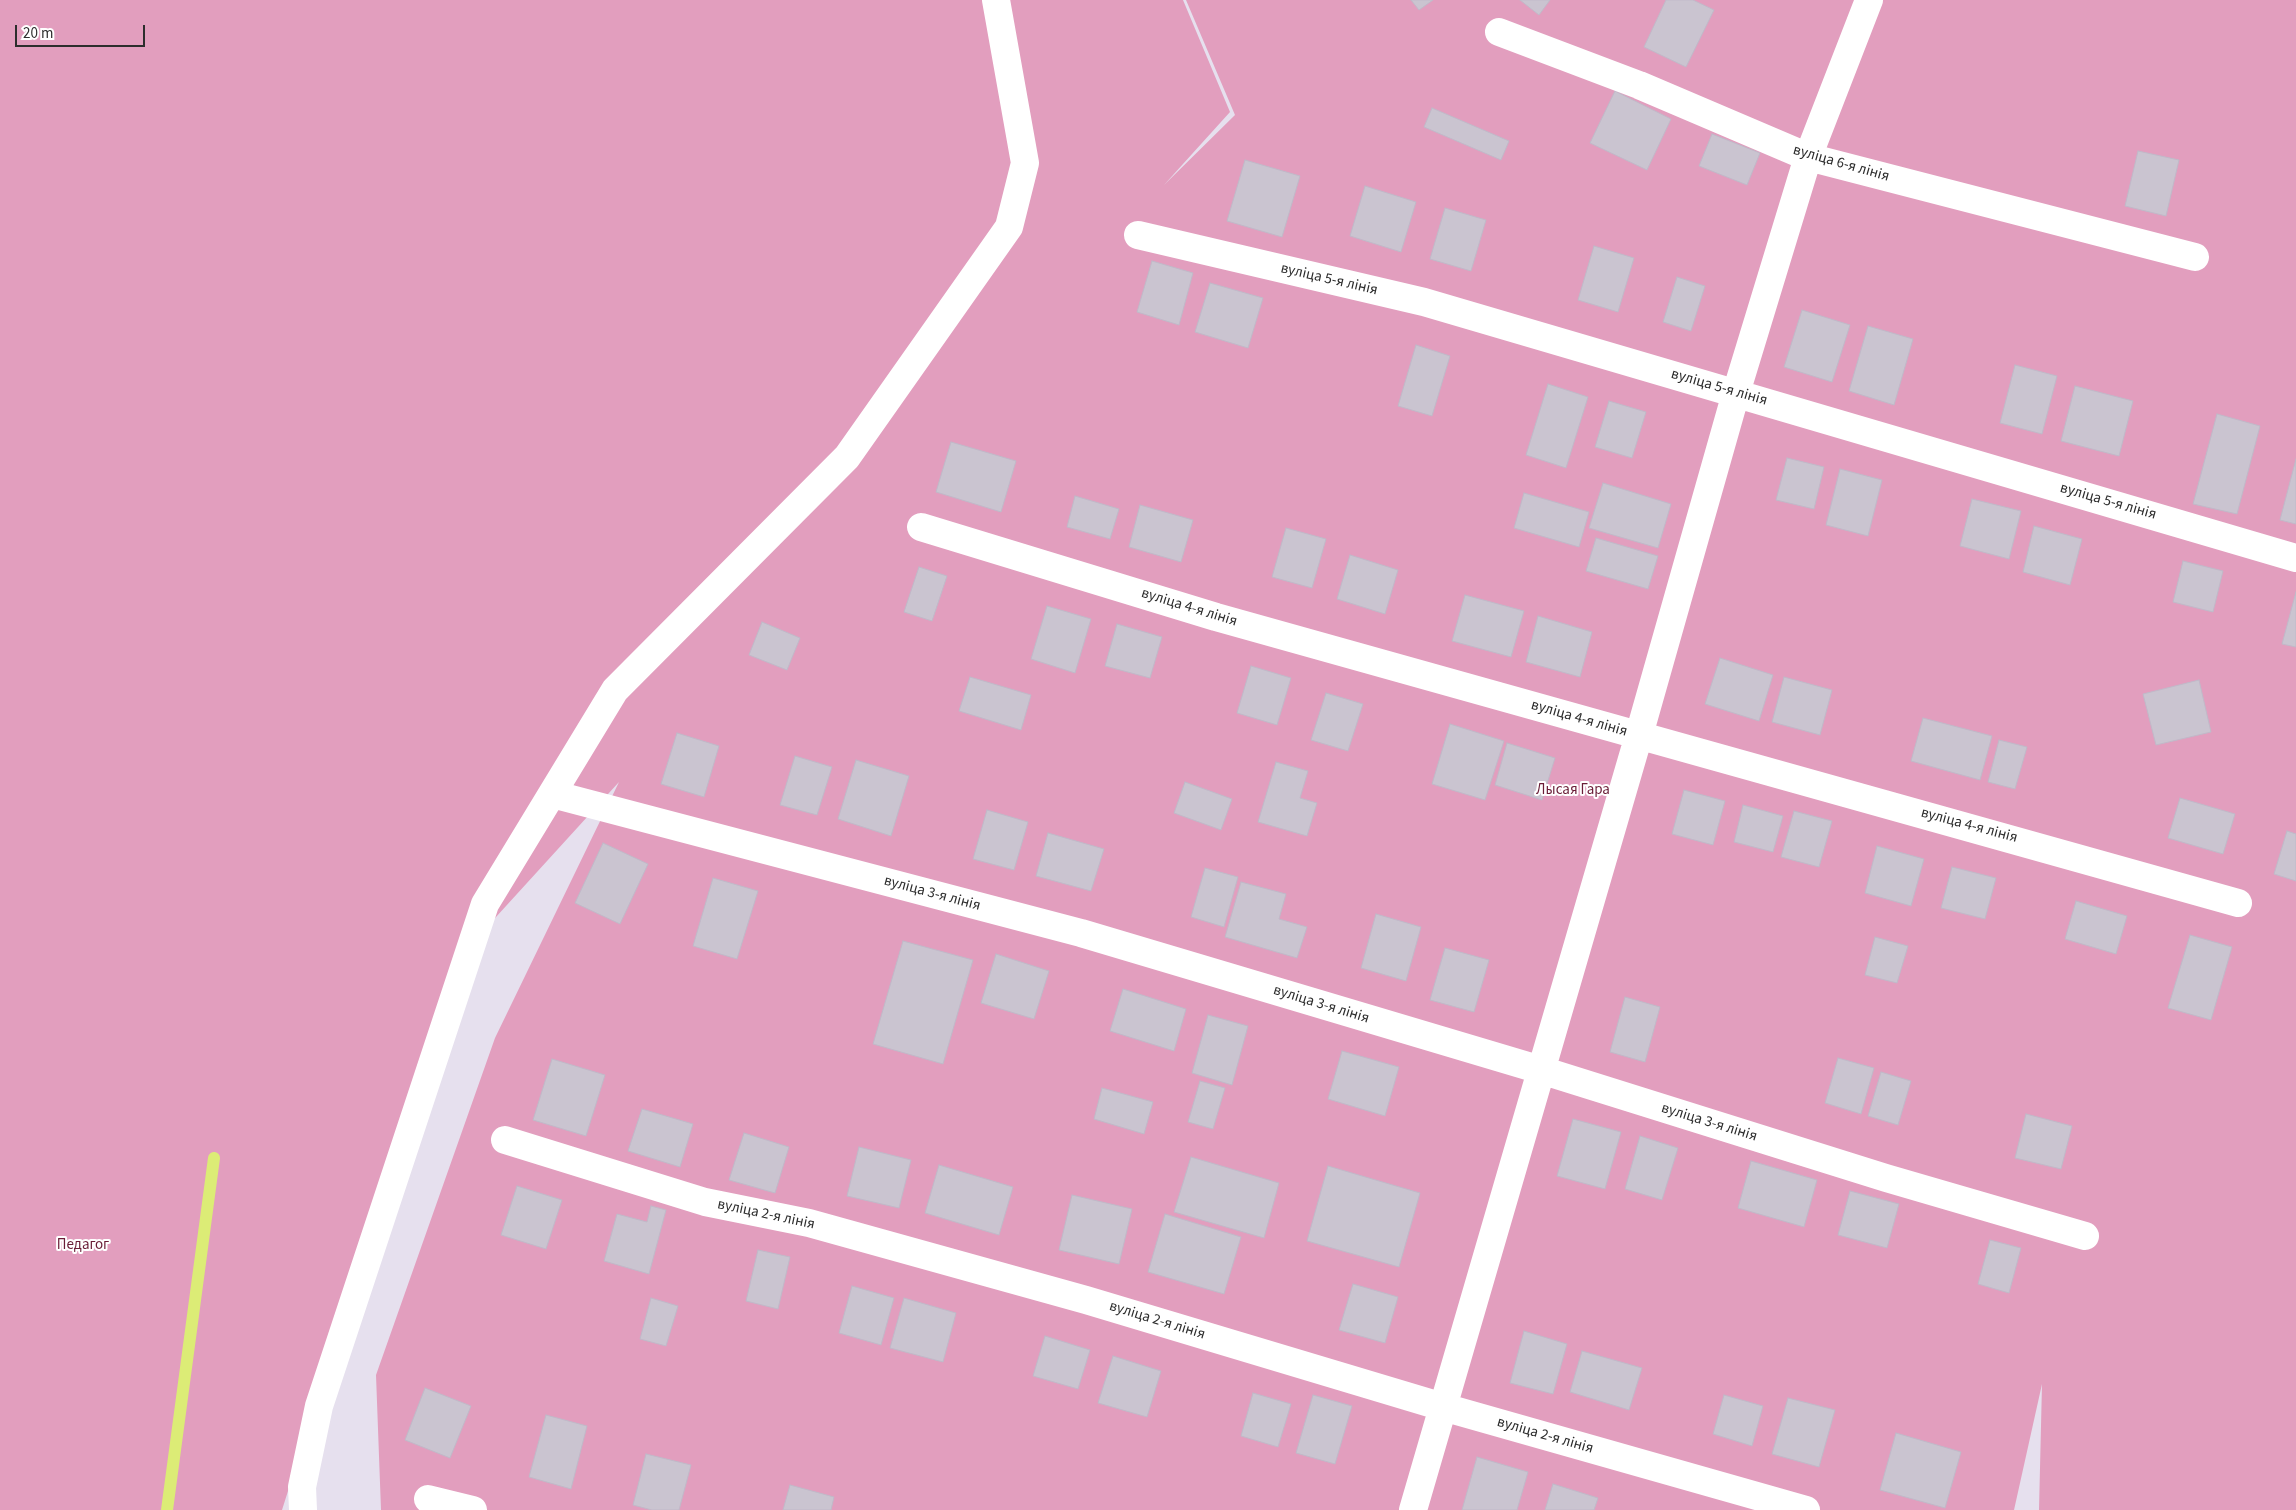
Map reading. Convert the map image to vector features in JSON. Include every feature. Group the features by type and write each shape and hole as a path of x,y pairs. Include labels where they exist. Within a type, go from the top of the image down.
{"street":[{"path":"302,1510 302,1487 319,1406 485,904 615,690 846,457 1009,227 1025,163 996,0"},
{"path":"1413,1510 1639,736 1736,393 1808,157 1869,0"},
{"name":"вуліца 6-я лінія","path":"1499,32 1639,85 1808,157 2195,257"},
{"name":"вуліца 5-я лінія","path":"1138,235 1424,302 2296,558"},
{"name":"вуліца 4-я лінія","path":"921,527 1216,616 1639,736 1996,833 2238,903"},
{"name":"вуліца 3-я лінія","path":"552,794 1081,933 1541,1070 1886,1178 2084,1236"},
{"name":"вуліца 2-я лінія","path":"506,1140 705,1202 809,1223 1086,1300 1443,1407 1806,1510"},
{"path":"428,1498 473,1510"}],"green space":[{"name":"Лысая Гара","path":"0,0 1183,0 1230,112 1164,185 1235,115 1186,0 2296,0 2296,1510 2039,1510 2042,1384 2014,1510 381,1510 376,1375 495,1038 619,782 455,962 282,1510 0,1510"}],"building":[{"path":"1411,0 1433,0 1419,10"},
{"path":"1520,0 1550,0 1539,15"},
{"path":"1666,0 1693,0 1714,10 1686,67 1644,47"},
{"path":"1615,91 1671,119 1647,170 1590,143"},
{"path":"1432,108 1509,141 1501,160 1424,127"},
{"path":"1712,134 1760,153 1747,185 1699,166"},
{"path":"2138,151 2179,160 2166,216 2125,206"},
{"path":"1245,160 1300,176 1282,237 1227,221"},
{"path":"1365,186 1416,202 1401,252 1350,236"},
{"path":"1445,208 1486,220 1471,271 1430,259"},
{"path":"1594,246 1634,258 1618,312 1578,300"},
{"path":"1152,261 1193,273 1179,325 1137,312"},
{"path":"1677,277 1705,286 1691,331 1663,322"},
{"path":"1210,283 1263,298 1248,348 1195,332"},
{"path":"1802,310 1850,325 1832,382 1784,367"},
{"path":"1868,326 1913,339 1894,405 1849,391"},
{"path":"1416,345 1450,356 1432,416 1398,406"},
{"path":"2015,365 2057,376 2042,434 2000,423"},
{"path":"1548,384 1588,397 1566,468 1526,455"},
{"path":"2075,386 2133,401 2119,456 2061,441"},
{"path":"1609,401 1646,412 1632,458 1595,447"},
{"path":"2217,414 2260,426 2237,514 2193,504"},
{"path":"951,442 1016,461 1001,512 936,492"},
{"path":"1787,458 1824,467 1814,509 1776,500"},
{"path":"2296,459 2296,524 2280,520"},
{"path":"1840,469 1882,480 1868,536 1826,525"},
{"path":"1603,483 1671,504 1658,548 1589,528"},
{"path":"1524,493 1589,512 1579,547 1514,528"},
{"path":"1075,496 1119,509 1110,539 1067,527"},
{"path":"1972,499 2021,511 2009,559 1960,546"},
{"path":"1140,505 1193,520 1181,562 1129,547"},
{"path":"2034,526 2082,539 2070,585 2023,572"},
{"path":"1286,528 1326,539 1312,588 1272,577"},
{"path":"1596,538 1658,556 1648,589 1586,571"},
{"path":"1350,555 1398,570 1385,614 1337,599"},
{"path":"2183,561 2223,571 2213,612 2173,602"},
{"path":"919,567 947,576 932,621 904,612"},
{"path":"2296,592 2296,647 2282,644"},
{"path":"1465,595 1524,611 1511,657 1452,641"},
{"path":"1047,606 1091,619 1075,673 1031,659"},
{"path":"1538,616 1592,632 1580,677 1526,662"},
{"path":"762,622 800,638 787,670 749,655"},
{"path":"1117,624 1162,637 1150,678 1105,666"},
{"path":"1720,658 1773,675 1759,721 1705,704"},
{"path":"1251,666 1291,678 1277,725 1237,713"},
{"path":"970,677 1031,695 1021,730 959,711"},
{"path":"1784,677 1832,690 1820,735 1772,722"},
{"path":"2199,680 2211,732 2156,745 2143,694"},
{"path":"1326,693 1363,704 1348,751 1311,740"},
{"path":"1923,718 1992,736 1980,780 1911,761"},
{"path":"1450,724 1504,741 1485,800 1432,784"},
{"path":"677,733 719,746 704,797 661,784"},
{"path":"1999,740 2027,747 2015,789 1988,782"},
{"path":"1507,743 1555,758 1542,800 1495,785"},
{"path":"795,756 832,767 817,815 780,805"},
{"path":"856,760 909,776 891,836 838,819"},
{"path":"1276,762 1308,771 1300,798 1317,803 1307,836 1258,822"},
{"path":"1185,782 1232,799 1221,830 1174,813"},
{"path":"1684,790 1725,801 1713,845 1672,834"},
{"path":"2180,798 2235,814 2223,854 2168,838"},
{"path":"1743,805 1783,816 1773,852 1734,842"},
{"path":"987,810 1028,822 1014,870 973,859"},
{"path":"1794,811 1832,821 1819,867 1781,857"},
{"path":"2287,831 2296,834 2296,881 2274,874"},
{"path":"1048,833 1104,849 1091,891 1036,876"},
{"path":"603,843 648,864 620,924 575,903"},
{"path":"1877,846 1924,859 1911,906 1865,893"},
{"path":"1952,867 1996,878 1985,919 1941,908"},
{"path":"1205,868 1238,877 1224,927 1191,917"},
{"path":"713,878 758,891 737,959 693,946"},
{"path":"1241,882 1286,894 1279,919 1307,927 1297,958 1225,937"},
{"path":"2076,901 2127,916 2116,954 2065,939"},
{"path":"1376,914 1421,927 1406,981 1361,968"},
{"path":"2190,935 2232,947 2211,1020 2168,1008"},
{"path":"1875,937 1908,946 1897,983 1865,975"},
{"path":"903,941 973,960 943,1064 873,1044"},
{"path":"1445,948 1489,960 1474,1012 1430,1000"},
{"path":"996,954 1049,971 1034,1019 981,1003"},
{"path":"1123,989 1186,1009 1174,1051 1110,1031"},
{"path":"1625,997 1660,1007 1645,1062 1610,1052"},
{"path":"1208,1015 1248,1026 1232,1085 1192,1073"},
{"path":"1342,1051 1399,1067 1385,1116 1328,1099"},
{"path":"1838,1058 1874,1068 1861,1114 1825,1103"},
{"path":"552,1059 605,1075 586,1136 533,1120"},
{"path":"1881,1072 1911,1081 1898,1125 1868,1116"},
{"path":"1200,1081 1225,1088 1213,1129 1188,1122"},
{"path":"1102,1088 1153,1102 1144,1134 1094,1119"},
{"path":"642,1109 693,1124 680,1167 628,1151"},
{"path":"2026,1114 2072,1126 2061,1169 2015,1158"},
{"path":"1573,1119 1621,1132 1605,1189 1557,1176"},
{"path":"744,1133 789,1147 775,1193 729,1180"},
{"path":"1640,1136 1678,1148 1662,1200 1625,1189"},
{"path":"859,1147 911,1160 899,1208 847,1196"},
{"path":"1191,1157 1279,1183 1264,1238 1174,1212"},
{"path":"1751,1161 1817,1180 1804,1227 1738,1208"},
{"path":"939,1165 1013,1187 999,1235 925,1213"},
{"path":"1328,1166 1420,1193 1399,1267 1307,1241"},
{"path":"517,1186 562,1200 546,1249 501,1235"},
{"path":"1850,1191 1899,1204 1887,1248 1838,1235"},
{"path":"1072,1195 1132,1209 1119,1264 1059,1250"},
{"path":"651,1206 666,1210 649,1274 604,1261 617,1214 647,1222"},
{"path":"1165,1214 1241,1237 1224,1294 1148,1272"},
{"path":"1990,1240 2021,1248 2009,1293 1978,1284"},
{"path":"758,1250 790,1257 778,1309 746,1301"},
{"path":"1353,1284 1398,1297 1385,1343 1339,1330"},
{"path":"852,1286 894,1298 881,1345 839,1333"},
{"path":"651,1298 678,1306 666,1346 640,1339"},
{"path":"904,1298 956,1313 943,1362 890,1348"},
{"path":"1524,1331 1567,1344 1553,1394 1510,1383"},
{"path":"1045,1336 1090,1350 1078,1389 1033,1376"},
{"path":"1582,1351 1642,1368 1629,1410 1570,1392"},
{"path":"1113,1356 1161,1371 1147,1417 1098,1403"},
{"path":"425,1388 471,1406 450,1458 405,1440"},
{"path":"1253,1393 1291,1404 1278,1447 1241,1436"},
{"path":"1313,1395 1352,1406 1335,1464 1296,1453"},
{"path":"1724,1395 1763,1406 1752,1446 1713,1434"},
{"path":"1788,1398 1835,1410 1819,1467 1772,1454"},
{"path":"546,1415 587,1426 571,1489 529,1477"},
{"path":"1896,1433 1961,1452 1945,1508 1880,1490"},
{"path":"646,1454 691,1465 679,1510 652,1510 633,1505"},
{"path":"1477,1457 1528,1472 1517,1510 1462,1510"},
{"path":"1553,1484 1598,1498 1594,1510 1545,1510"},
{"path":"790,1485 834,1497 831,1510 783,1510"}],"waterway":[{"path":"167,1510 214,1158"}],"park label":[{"name":"Педагог","path":"83,1246"}]}
